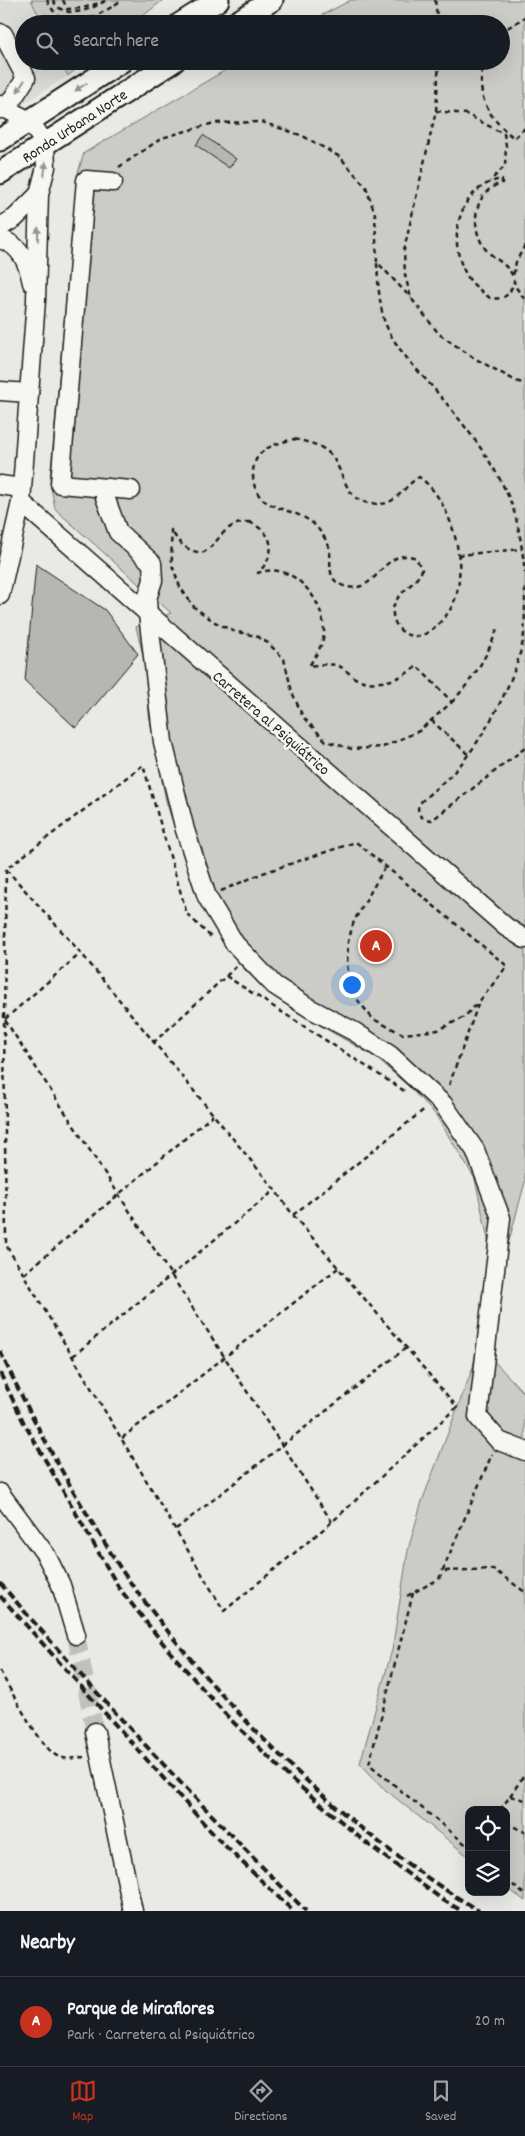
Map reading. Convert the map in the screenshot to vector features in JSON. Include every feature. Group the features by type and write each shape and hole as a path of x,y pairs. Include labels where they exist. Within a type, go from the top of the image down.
{"main road":[{"path":"194,15 218,0"},
{"path":"248,15 272,0"},
{"name":"Ronda Urbana Norte","path":"0,140 108,70"},
{"name":"Ronda Urbana Norte","path":"0,173 160,70"}],"street":[{"path":"0,32 3,34 15,57"},
{"path":"0,595 21,495 36,300 39,194 46,167 45,144 30,120 2,108 26,78 22,70"},
{"path":"113,182 86,180 60,484 130,490"},
{"path":"0,227 15,218 39,194"},
{"path":"0,239 12,244 21,252 30,270 36,300"},
{"path":"0,391 29,393"},
{"path":"0,485 21,495"},
{"path":"106,488 105,498 118,532 152,562 153,580 147,599 163,742 186,830 207,897 235,944 274,985 311,1009 355,1032 390,1055 475,1150 501,1218 478,1417 499,1441 525,1451"},
{"name":"Carretera al Psiquiátrico","path":"21,495 148,614 506,927 525,940"},
{"path":"0,1493 35,1538 52,1567 61,1586 76,1635"},
{"path":"96,1732 133,1911"}],"path":[{"path":"47,0 50,7 58,15"},
{"path":"53,0 64,12 76,12 99,5 105,0"},
{"path":"63,0 67,8 83,8 105,0"},
{"path":"100,15 122,0"},
{"path":"435,0 437,15"},
{"path":"510,26 525,17"},
{"path":"411,298 405,276 404,250 436,111 438,70"},
{"path":"483,70 481,85 483,99 490,115 505,133 504,166 471,197 462,211 456,226 456,247 466,274 490,298 505,298 509,294 514,281 515,286 525,300"},
{"path":"436,111 466,114 514,138 525,128"},
{"path":"113,182 113,171 162,138 214,122 262,122 302,136 340,157 366,186 375,214 378,288 384,320 395,343 455,413 487,458 509,499 522,549 525,573"},
{"path":"489,182 502,179 502,184 488,190 479,202 476,220 480,240 490,254 507,266 513,277 516,262 525,246"},
{"path":"376,262 411,298 439,334 474,358 525,384"},
{"path":"294,439 318,445 328,452 337,462 349,491 356,498 366,503 378,504 388,502 400,495 408,484 419,478 436,495 449,514 455,532 458,555 455,597 449,612 436,626 425,634 408,635 400,631 396,625 393,609 404,592 420,576 422,570 416,558 410,556 400,557 387,563 368,584 360,588 342,585 330,574 329,547 318,528 303,516 270,505 261,498 256,490 253,468 266,447 294,439"},
{"path":"452,702 416,666 407,675 396,680 374,682 356,678 340,666 334,664 310,666 323,640 324,631 320,608 314,596 306,587 290,576 270,570 258,574 268,562 272,547 266,533 256,525 249,522 232,525 223,531 212,546 202,552 188,550 183,547 171,530 172,565 180,587 194,607 213,621 233,631 256,636 268,643 284,659 292,692 303,717 326,741 352,749 383,747 419,731 452,702 472,679 497,629"},
{"path":"458,555 522,549"},
{"path":"525,588 524,636 513,672 499,706 469,755 450,776 419,804 418,811 424,819 432,820 525,748"},
{"path":"431,720 469,755"},
{"path":"6,869 143,766 187,914 219,945"},
{"path":"207,897 263,873 356,842 507,966 479,1002 464,1016 438,1030 403,1034 374,1018 353,994 347,965 348,942 354,922 385,867"},
{"path":"6,869 82,953 275,1190 293,1215 457,1407 332,1522 224,1611 6,1245 4,1019 6,869"},
{"path":"4,1019 82,953"},
{"path":"154,1043 238,964"},
{"path":"226,976 411,1096"},
{"path":"293,1215 435,1105 479,1002"},
{"path":"4,1019 120,1194 332,1522"},
{"path":"24,1274 213,1115"},
{"path":"73,1356 275,1190"},
{"path":"122,1438 338,1268"},
{"path":"176,1529 406,1348"},
{"path":"407,1596 439,1579 494,1448"},
{"path":"445,1572 492,1569 525,1592"},
{"path":"413,1593 369,1764 465,1844"},
{"path":"0,1672 42,1742 54,1754 66,1759 100,1756"},
{"path":"503,1806 525,1774"},
{"path":"510,1796 525,1800"},
{"path":"510,1825 525,1832"},
{"path":"510,1882 525,1895"}],"shaded area":[{"path":"0,0 31,0 38,15 15,15 15,70 65,70 68,76 0,118"},
{"path":"31,0 163,0 144,15 38,15"},
{"path":"351,0 525,0 525,1182 506,1252 493,1360 525,1394 525,1901 510,1890 510,1806 465,1806 465,1854 382,1787 360,1763 392,1650 408,1550 421,1504 473,1367 493,1263 475,1179 435,1114 407,1085 375,1057 295,1011 263,988 239,964 214,928 194,889 166,801 149,714 148,675 136,627 171,613 55,509 50,481 77,176 84,153 226,70 510,70 510,15 322,15"},
{"path":"65,70 75,70 68,76"}],"building":[{"path":"203,135 236,159 229,168 196,145"},
{"path":"36,564 105,610 138,654 76,728 25,681"}],"tunnel":[{"path":"76,1635 95,1732"}],"railway":[{"path":"0,1351 56,1460 117,1563 201,1671 242,1717 331,1802 379,1842 428,1878 479,1911"},
{"path":"0,1373 24,1423 119,1588 170,1652 228,1717 289,1777 365,1842 443,1900 462,1911"},
{"path":"0,1583 150,1750 306,1911"},
{"path":"0,1596 217,1838 293,1911"}],"place":[{"name":"Parque de Miraflores","path":"376,946"}]}
